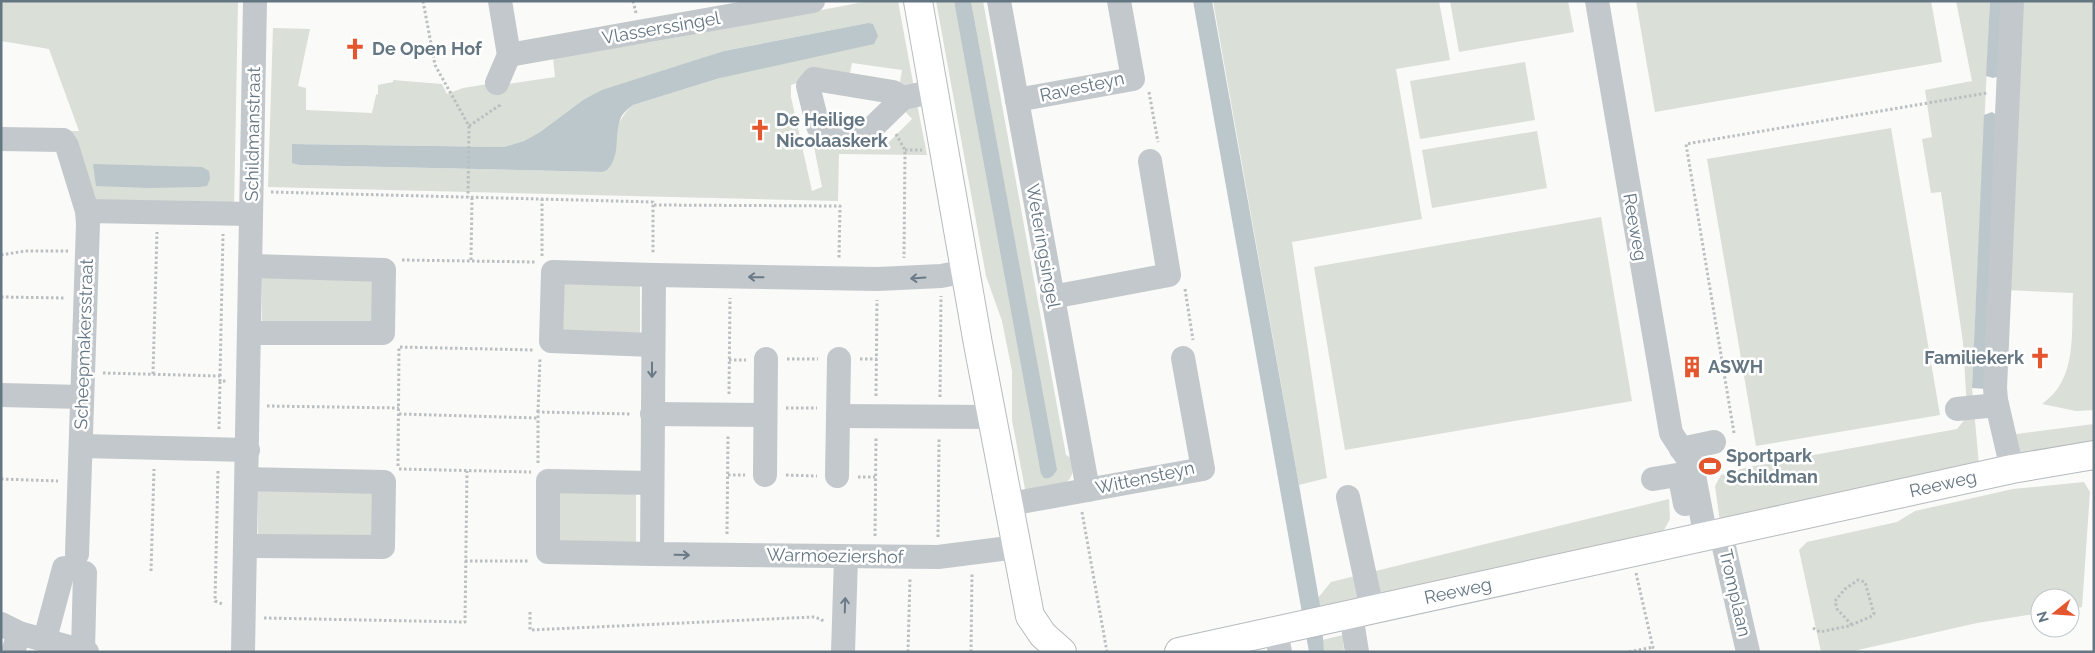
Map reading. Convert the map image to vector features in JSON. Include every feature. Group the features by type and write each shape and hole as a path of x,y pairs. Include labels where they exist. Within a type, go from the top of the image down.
{"main road":[{"path":"918,1 992,417 1030,616 1051,649"},
{"name":"Reeweg","path":"1179,652 1278,642 1313,623 1361,612 2012,469 2094,456"}],"street":[{"name":"Schildmanstraat","path":"244,652 255,1"},
{"path":"497,83 509,55 500,1"},
{"name":"Vlasserssingel","path":"509,55 813,1"},
{"name":"Weteringsingel","path":"999,1 1052,297 1083,491"},
{"name":"Ravesteyn","path":"1017,100 1132,79 1119,1"},
{"name":"Reeweg","path":"1597,1 1670,433 1692,465 1706,537"},
{"path":"2012,1 1995,388 1997,405 2012,469"},
{"path":"903,98 893,92 814,79 808,86 818,126 868,132 903,98 934,91"},
{"name":"Scheepmakersstraat","path":"1,139 63,140 67,146 88,217 81,446 75,565"},
{"path":"1052,297 1169,275 1150,161"},
{"path":"88,217 157,212 223,213 252,202"},
{"path":"250,266 384,270 383,332 250,333"},
{"path":"652,345 551,341 553,272 904,279 941,276 967,271"},
{"path":"652,554 653,275"},
{"name":"Wittensteyn","path":"1010,504 1202,469 1183,358"},
{"path":"764,475 766,359"},
{"path":"837,476 839,359"},
{"path":"1,395 82,397"},
{"path":"1957,408 1997,405"},
{"path":"652,414 765,411"},
{"path":"838,412 992,417"},
{"path":"1681,449 1725,441"},
{"path":"81,446 248,450"},
{"path":"1654,479 1673,474 1680,478 1706,537"},
{"path":"548,552 543,477 651,483"},
{"path":"246,546 383,547 384,482 248,479"},
{"path":"1348,497 1361,612 1357,652"},
{"name":"Tromplaan","path":"1706,537 1748,652"},
{"name":"Warmoeziershof","path":"548,552 938,558 1017,548"},
{"path":"843,644 846,558"},
{"path":"45,639 75,565"},
{"path":"11,636 45,639 85,651 75,565"}],"path":[{"path":"423,1 435,65 469,126 471,260"},
{"path":"1132,79 1148,88 1161,158 1150,161"},
{"path":"469,126 500,105 497,83"},
{"path":"1725,441 1686,144 1991,93 2008,95"},
{"path":"884,117 895,131 905,150 904,279"},
{"path":"252,202 470,197 654,202 653,275"},
{"path":"384,270 403,259 542,262 542,199"},
{"path":"654,205 840,206 839,279"},
{"path":"153,374 157,212"},
{"name":"Schildmanstraat","path":"223,213 214,601 244,614"},
{"path":"1,255 26,251 87,251"},
{"path":"1169,275 1184,285 1196,356 1183,358"},
{"path":"1,297 86,298"},
{"path":"399,347 540,351 538,418 543,477 467,471 398,470 399,408 399,347"},
{"path":"729,360 877,359"},
{"path":"83,372 153,374 249,381"},
{"path":"248,406 399,408"},
{"path":"765,411 838,412"},
{"path":"538,412 652,414"},
{"path":"399,414 538,418"},
{"path":"151,571 154,447"},
{"path":"244,614 465,622 467,471"},
{"path":"728,475 875,477"},
{"path":"1,479 79,482"},
{"path":"1083,491 1107,652"},
{"path":"465,561 534,561 548,552"},
{"path":"971,652 972,553"},
{"path":"1632,553 1654,652"},
{"path":"908,652 910,557"},
{"path":"1813,628 1820,632 1852,625 1874,614 1868,588 1865,582 1858,580 1845,589 1835,601 1837,609 1852,625"},
{"path":"530,612 530,630 813,617 821,619 843,644"},
{"path":"1629,652 1652,646"}],"shaded area":[{"path":"1,1 238,1 234,209 90,207 65,131 79,131 49,49 1,41"},
{"path":"869,1 898,1 914,88 899,88 902,70 852,63 849,78 800,82 791,85 791,97 812,191 822,187 810,127 875,134 885,146 912,119 903,109 917,104 927,155 839,154 838,201 268,187 273,28 310,29 298,86 306,88 306,110 372,113 376,95 378,94 378,85 393,82 393,80 442,84 447,94 463,88 494,83 495,86 555,77 553,57 652,42","holes":["868,23 720,78 633,105 617,127 602,172 299,165 292,162 293,144 504,147 524,141 540,132 583,100 724,51"]},
{"path":"936,1 954,1 1056,470 971,1 983,1 1066,455 1073,459 1071,477 1061,486 1049,489 1031,491 1025,489 1012,420 1012,371 1002,321 986,276"},
{"path":"954,1 971,1 1057,470 1048,478 1044,478 1041,474"},
{"path":"1193,1 1212,1 1321,611 1324,652 1309,652"},
{"path":"1213,1 1439,1 1450,60 1396,69 1422,219 1292,242 1327,478 1299,485"},
{"path":"1450,1 1568,1 1574,32 1459,52"},
{"path":"1636,1 1931,1 1942,62 1655,112"},
{"path":"1956,1 1990,1 1972,388 1979,465 1720,522 1715,486 1721,475 1748,467 1957,429 1966,418 1963,342 1941,192 1931,193 1922,139 1932,137 1925,90 1972,81"},
{"path":"1990,1 2003,1 2000,76 1993,78 1986,76"},
{"path":"2018,1 2094,1 2094,410 2076,411 2042,404 2054,394 2062,382 2067,368 2072,339 2073,293 2004,290"},
{"path":"868,23 873,24 878,36 874,44 720,78 633,105 625,111 618,126 614,159 607,170 602,172 299,165 292,163 292,144 504,147 524,141 540,132 583,100 602,90 724,51"},
{"path":"1525,62 1535,120 1420,139 1410,81"},
{"path":"1992,112 1998,116 1987,389 1972,388 1984,115"},
{"path":"1891,128 1940,415 1756,446 1707,159"},
{"path":"1537,131 1547,188 1432,208 1422,150"},
{"path":"93,164 202,167 209,171 210,179 207,186 199,187 96,186"},
{"path":"1601,217 1632,401 1345,450 1314,267"},
{"path":"262,276 376,278 377,325 262,324"},
{"path":"640,282 640,337 555,336 555,283"},
{"path":"2094,424 2094,444 2015,457 2008,435"},
{"path":"2084,482 2090,492 2082,607 2080,607 2080,588 2030,588 2030,615 1977,623 1849,652 1821,652 1799,550 1807,542 1897,522 1915,511 2013,489"},
{"path":"258,486 374,489 373,538 258,536"},
{"path":"553,489 636,490 636,545 552,544"},
{"path":"1669,499 1670,519 1664,530 1321,611 1318,598 1331,582"},
{"path":"1343,635 1344,652 1324,652 1322,640"}],"place":[{"name":"De Open Hof","path":"355,49"},
{"name":"De Heilige Nicolaaskerk","path":"760,130"},
{"name":"Familiekerk","path":"2040,358"},
{"name":"ASWH","path":"1692,367"},
{"name":"Sportpark Schildman","path":"1710,466"}]}
